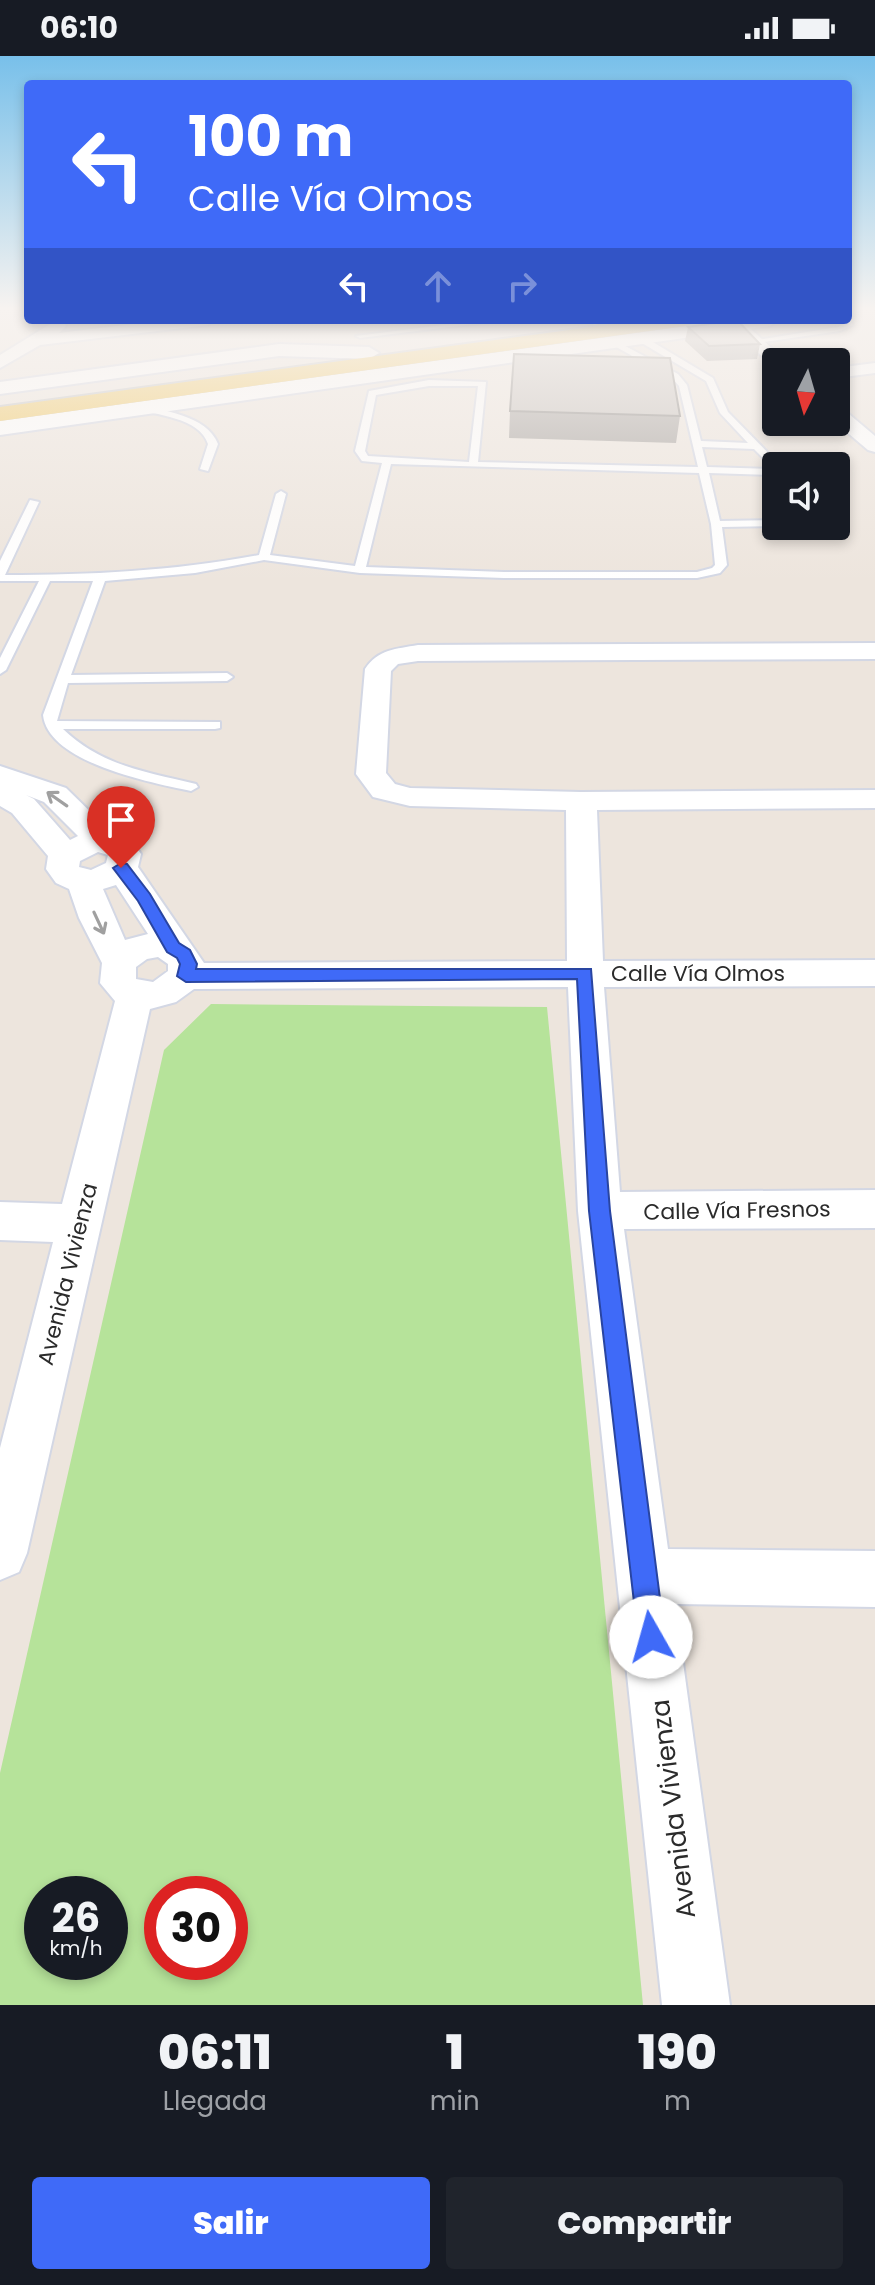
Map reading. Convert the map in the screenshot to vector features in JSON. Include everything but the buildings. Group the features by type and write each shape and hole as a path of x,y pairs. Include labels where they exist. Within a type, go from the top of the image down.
{"main road":[{"path":"0,414 98,400"}],"street":[{"path":"0,428 186,400"},
{"path":"850,425 875,446"},
{"path":"875,651 418,653 389,658 378,669 371,774 384,791 410,797 581,801 875,799"},
{"path":"0,775 55,795 112,855 144,898 180,962 180,983 159,994 127,978 74,868 23,806 0,793"},
{"name":"Avenida Vivienza","path":"581,801 585,973 600,1211 696,2005"},
{"path":"74,868 82,845 112,855"},
{"name":"Calle Vía Olmos","path":"127,978 144,947 180,962 585,973 875,973"},
{"name":"Avenida Vivienza","path":"0,1553 79,1224 127,978"},
{"name":"Calle Vía Fresnos","path":"600,1211 875,1209"},
{"path":"0,1221 79,1224"},
{"path":"644,1576 875,1579"}],"lane":[{"path":"109,400 193,423 210,434 213,443 205,469"},
{"path":"371,400 361,456 387,462 701,473 762,472"},
{"path":"473,465 482,400"},
{"path":"34,502 0,576 100,578 195,570 264,557 360,570 504,575 708,574 721,565 716,524 701,473 688,400"},
{"path":"717,400 724,413 762,453"},
{"path":"695,444 755,446"},
{"path":"360,570 387,462"},
{"path":"264,557 281,494"},
{"path":"716,524 762,523"},
{"path":"100,578 50,715 51,725 87,757 122,772 191,787"},
{"path":"0,670 46,579"},
{"path":"63,679 227,677"},
{"path":"51,725 215,725"}],"green space":[{"path":"211,1004 547,1007 643,2005 0,2005 0,1773 164,1050"}],"route":[{"path":"121,868 144,898 173,947 184,954 189,964 186,976 585,973 600,1211 651,1637"}]}
